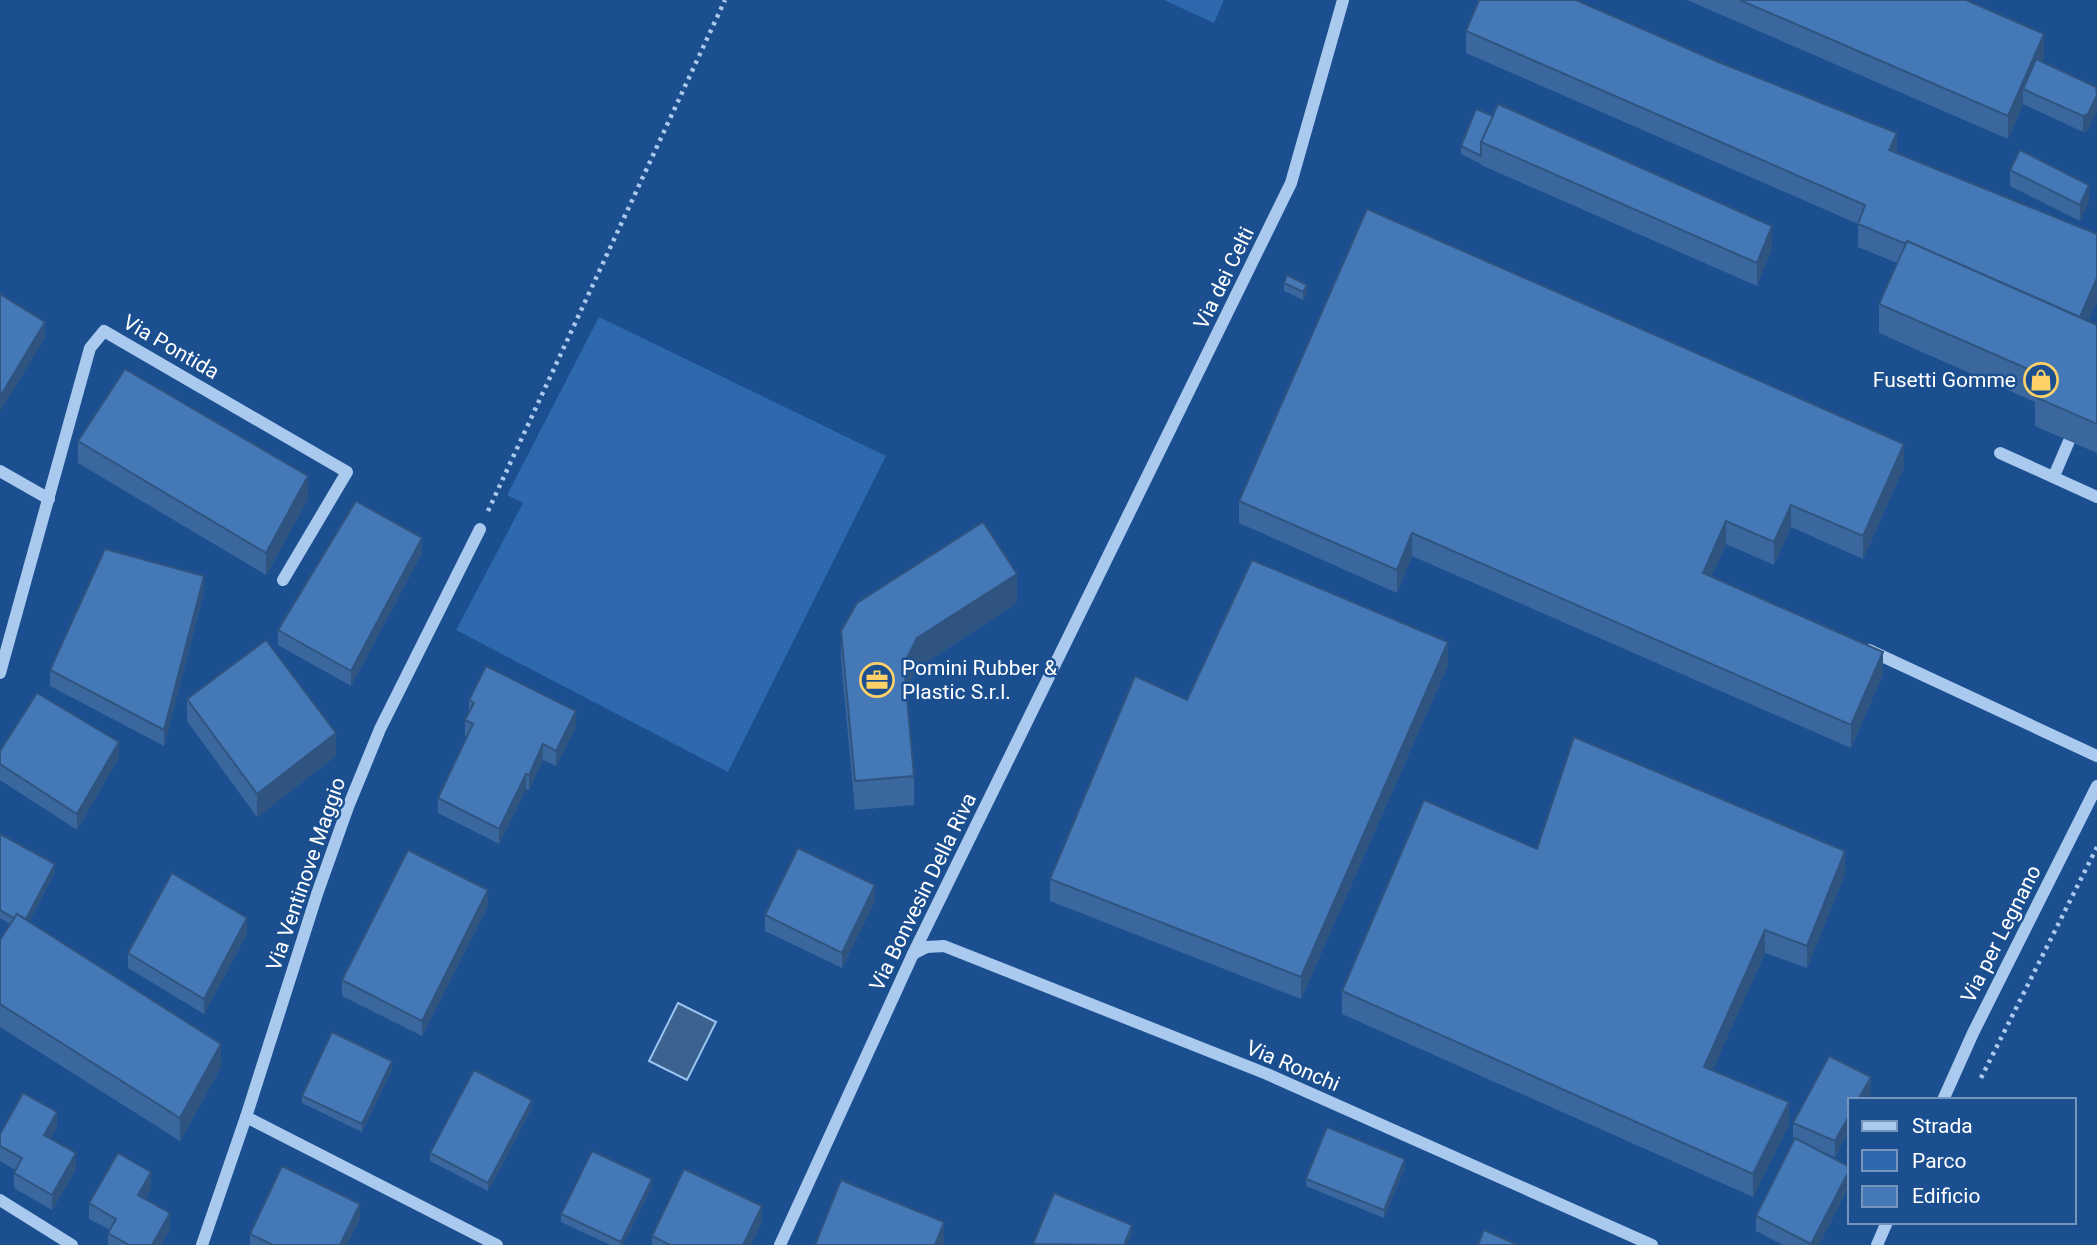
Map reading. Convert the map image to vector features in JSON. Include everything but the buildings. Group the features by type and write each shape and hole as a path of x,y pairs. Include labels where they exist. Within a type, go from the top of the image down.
{"street":[{"name":"Via dei Celti","path":"1107,560 1291,183 1343,0"},
{"name":"Via Pontida","path":"0,673 90,348 104,331 347,472 283,580"},
{"path":"2054,476 2069,440"},
{"path":"2000,453 2097,497"},
{"path":"0,471 49,499"},
{"name":"Via Ventinove Maggio","path":"202,1245 348,807 380,729 480,529"},
{"name":"Via Bonvesin Della Riva","path":"780,1245 913,954 1107,560"},
{"path":"1860,647 2097,756"},
{"name":"Via per Legnano","path":"1944,1098 1973,1033 2097,786"},
{"name":"Via Ronchi","path":"913,954 927,947 944,946 1267,1074 1652,1245"},
{"path":"246,1117 497,1245"},
{"path":"0,1200 72,1245"},
{"path":"1877,1245 1886,1224"}],"path":[{"path":"480,529 725,0"},
{"path":"1976,1088 2097,847"}],"green space":[{"path":"1164,0 1224,0 1214,23"},
{"path":"599,317 886,456 728,772 456,630 523,503 507,495"}],"shaded area":[{"path":"678,1003 716,1022 687,1080 649,1061"}],"place":[{"name":"Fusetti Gomme","path":"2041,380"},
{"name":"Pomini Rubber & Plastic S.r.l.","path":"877,680"}]}
